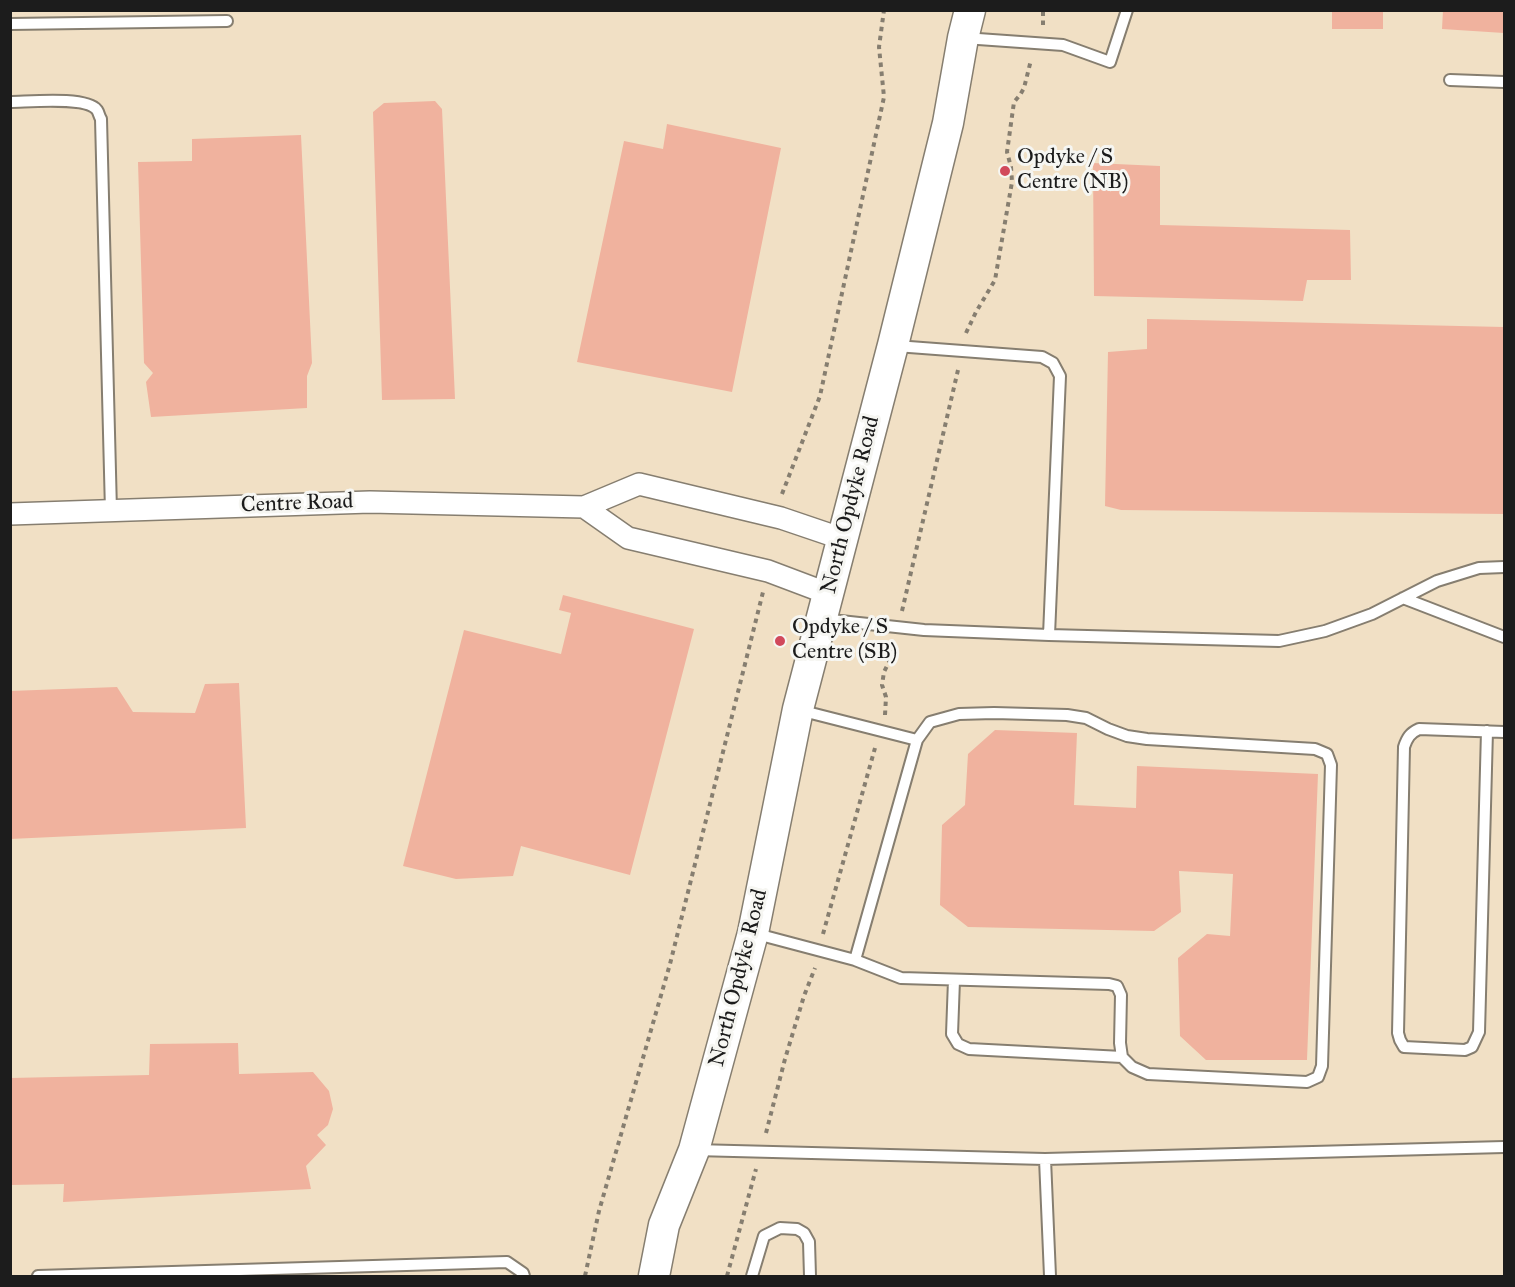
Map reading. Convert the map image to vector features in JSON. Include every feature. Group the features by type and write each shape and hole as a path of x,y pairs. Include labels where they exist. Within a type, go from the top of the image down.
{"main road":[{"name":"North Opdyke Road","path":"654,1276 664,1225 694,1150 753,933 798,710 948,123 966,24"}],"street":[{"name":"Centre Road","path":"10,514 370,502 584,507 639,484 781,518 843,539"},
{"path":"584,507 628,538 768,571 825,607"}],"lane":[{"path":"966,24 1063,45 1110,62 1127,10"},
{"path":"10,24 227,21"},
{"path":"1450,80 1504,82"},
{"path":"10,102 70,101 96,109 100,119 111,511"},
{"path":"892,345 1042,357 1053,363 1060,376 1048,635"},
{"path":"825,607 898,628 1048,635 1279,641 1325,631 1372,614 1437,580 1479,567 1504,567"},
{"path":"1403,598 1504,637"},
{"path":"798,710 918,740"},
{"path":"753,933 855,960 901,978 1117,986 1121,995 1122,1057 1132,1067 1148,1074 1307,1082 1318,1077 1322,1066 1331,776 1331,765 1327,754 1315,749 1127,736 1086,718 1067,715 959,714 930,722 918,740 855,960"},
{"path":"1487,731 1479,1032 1472,1047 1465,1050 1404,1047 1398,1033 1404,747 1407,739 1419,729 1487,731 1504,732"},
{"path":"954,980 952,1034 958,1044 969,1049 1122,1057"},
{"path":"694,1150 1045,1159 1504,1147"},
{"path":"1045,1159 1050,1276"},
{"path":"752,1276 764,1236 780,1228 797,1229 804,1233 809,1242 810,1276"},
{"path":"41,1276 507,1262 524,1276"}],"path":[{"path":"781,518 782,493 820,396 884,97 879,47 884,10"},
{"path":"1043,10 1043,25"},
{"path":"967,330 995,280 1012,182 1007,152 1014,102 1024,88 1031,62"},
{"path":"903,607 957,373"},
{"path":"585,1276 600,1211 670,964 768,571"},
{"path":"886,713 886,697 882,685 884,672 893,650"},
{"path":"825,929 876,747"},
{"path":"766,1132 791,1038 814,972"},
{"path":"728,1276 756,1169"}],"building":[{"path":"1332,10 1383,10 1383,29 1332,29"},
{"path":"1443,10 1504,10 1504,33 1442,29"},
{"path":"435,101 442,109 455,399 382,400 373,112 384,103"},
{"path":"667,124 781,148 732,392 577,362 624,141 663,149"},
{"path":"301,135 312,363 307,376 307,408 151,417 146,382 153,373 144,363 138,162 192,161 192,139"},
{"path":"1093,163 1160,166 1160,225 1350,230 1351,280 1307,280 1303,301 1094,296"},
{"path":"1147,319 1504,327 1504,514 1121,510 1105,506 1108,352 1147,349"},
{"path":"563,595 694,629 630,875 521,846 513,876 456,879 403,866 464,630 561,654 571,613 559,610"},
{"path":"239,683 246,828 10,839 10,691 117,687 133,712 195,713 205,684"},
{"path":"995,730 1077,733 1074,805 1136,808 1137,766 1318,774 1307,1060 1206,1060 1180,1036 1178,958 1207,934 1230,936 1233,874 1179,871 1181,912 1154,931 968,927 940,905 942,825 965,805 968,754"},
{"path":"238,1043 239,1074 313,1072 329,1091 333,1109 328,1125 317,1135 326,1145 306,1166 311,1189 63,1202 64,1184 10,1185 10,1078 149,1075 150,1044"}],"place":[{"name":"Opdyke / S Centre (NB)","path":"1005,171"},
{"name":"Opdyke / S Centre (SB)","path":"780,641"}]}
